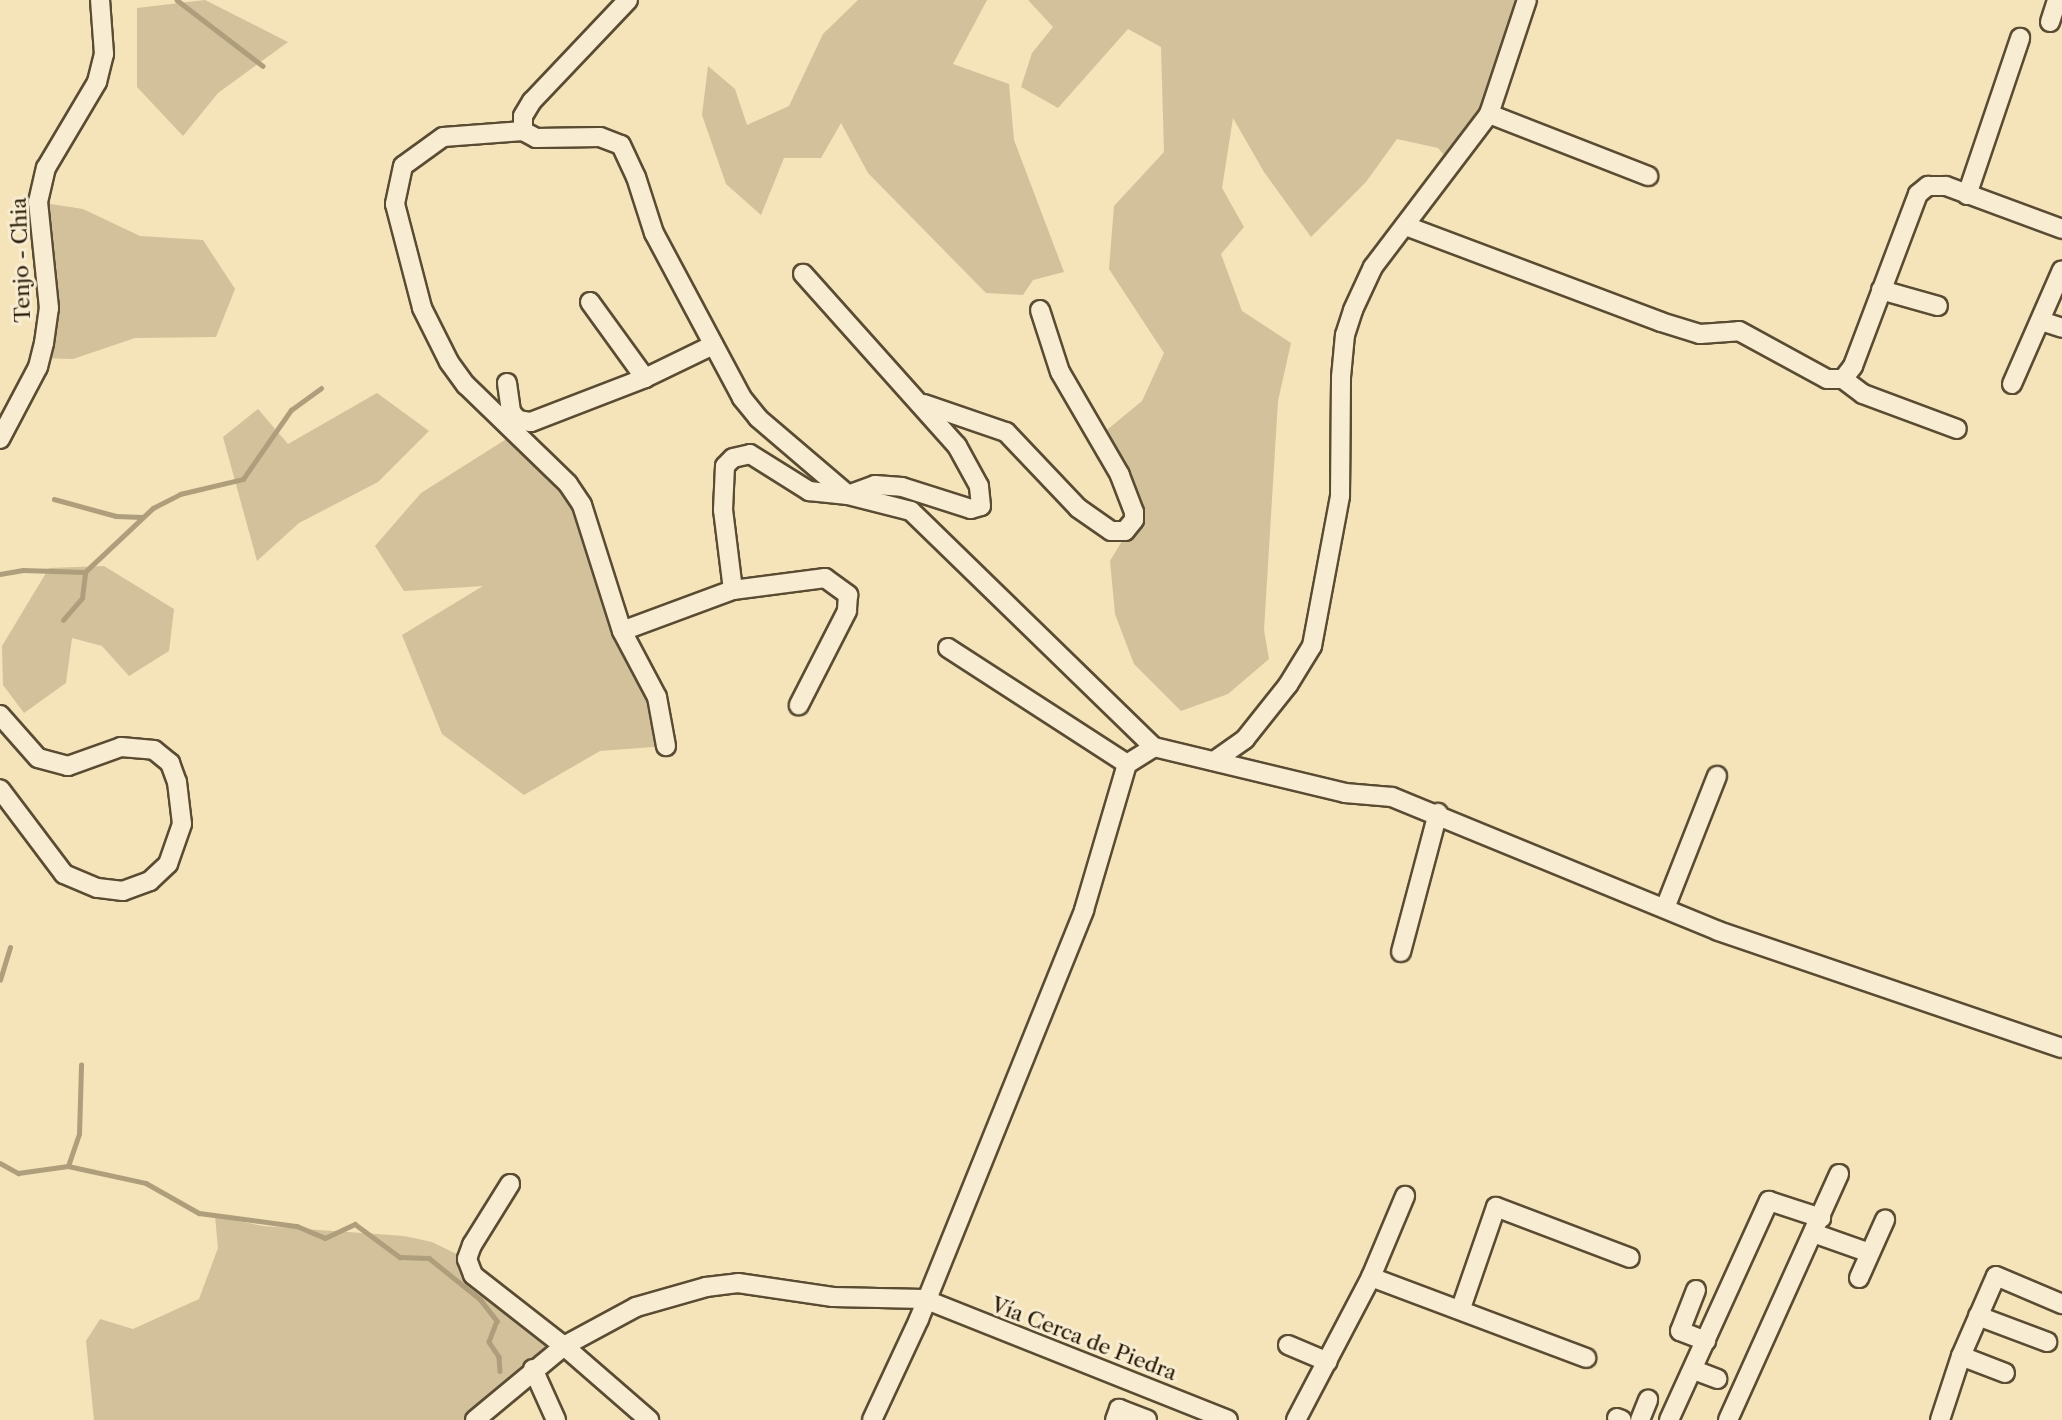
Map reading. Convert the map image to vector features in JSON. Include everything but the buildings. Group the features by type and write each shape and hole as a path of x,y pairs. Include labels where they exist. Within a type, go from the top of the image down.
{"street":[{"name":"Tenjo - Chia","path":"0,439 38,367 44,343 50,308 37,202 46,168 97,82 104,54 100,0"},
{"path":"523,131 523,116 532,101 628,0"},
{"path":"1214,761 1245,739 1311,646 1340,496 1345,335 1373,267 1489,114 1527,0"},
{"path":"2050,22 2057,0"},
{"path":"1967,195 2020,38"},
{"path":"1489,114 1648,176"},
{"path":"666,747 657,697 622,631 582,505 568,484 466,385 449,362 422,308 395,204 403,166 443,137 523,131 536,138 600,137 621,145 636,177 654,233 713,345 758,418 848,495"},
{"path":"1843,379 1853,366 1919,194 1928,186 1945,186 2062,229"},
{"path":"1406,226 1661,322 1700,334 1740,331 1827,379 1843,379 1863,394 1957,429"},
{"path":"2012,384 2062,270"},
{"path":"803,274 957,446 979,485 981,506 971,509 902,487 875,485 848,495"},
{"path":"1881,290 1938,306"},
{"path":"590,302 645,378"},
{"path":"917,401 1006,432 1078,508 1111,531 1125,531 1134,520 1120,475 1060,372 1040,310"},
{"path":"2041,321 2062,328"},
{"path":"507,383 511,412 518,420 531,422 645,378 713,345"},
{"path":"733,590 723,510 725,466 733,458 750,454 809,491 848,495 911,511 1154,747 1345,793 1392,797 1438,813 1664,908 2062,1048"},
{"path":"622,631 733,590 825,578 848,595 847,611 799,705"},
{"path":"948,648 1128,764"},
{"path":"0,715 38,758 68,766 121,747 154,750 170,763 177,782 182,824 168,864 150,881 123,891 97,888 64,874 0,789"},
{"path":"1242,768 1245,739"},
{"path":"872,1420 919,1319 924,1299 1084,910 1128,764 1154,747"},
{"path":"1664,908 1717,776"},
{"path":"1401,952 1438,813"},
{"path":"1728,1420 1818,1226 1839,1174"},
{"path":"510,1184 467,1259 472,1276 564,1346 649,1420"},
{"path":"1296,1420 1371,1277 1405,1196"},
{"path":"1669,1420 1769,1200 1870,1253"},
{"path":"1461,1308 1496,1207 1630,1258"},
{"path":"1859,1278 1885,1220"},
{"path":"1940,1420 1961,1356 1996,1276 2062,1304"},
{"path":"1371,1277 1461,1308 1586,1357"},
{"path":"475,1420 533,1368 564,1346 636,1307 738,1283 833,1297 924,1299"},
{"path":"1696,1290 1680,1331 1706,1341"},
{"name":"Vía Cerca de Piedra","path":"924,1299 1228,1420"},
{"path":"1978,1316 2047,1342"},
{"path":"1288,1345 1328,1362"},
{"path":"1961,1356 2005,1373"},
{"path":"533,1368 556,1420"},
{"path":"1694,1370 1717,1380"},
{"path":"1115,1420 1119,1409 1148,1420 1159,1392"},
{"path":"1640,1420 1648,1400"}],"shaded area":[{"path":"205,0 288,42 218,93 183,136 137,87 137,8"},
{"path":"858,0 987,0 953,64 1009,84 1014,140 1064,272 1033,280 1023,295 986,293 868,173 841,123 821,158 784,158 761,215 726,184 702,115 708,66 735,89 747,125 789,106 823,34"},
{"path":"1028,0 1527,0 1489,114 1452,164 1438,148 1397,139 1366,182 1311,237 1264,172 1233,118 1222,188 1244,227 1221,254 1242,311 1291,343 1278,401 1264,630 1269,659 1228,694 1181,711 1134,664 1115,614 1110,561 1134,521 1096,439 1142,401 1164,353 1109,269 1114,206 1164,152 1161,47 1128,29 1058,108 1021,87 1032,53 1053,27"},
{"path":"38,202 83,209 140,236 203,240 235,289 216,337 135,338 73,359 40,358 44,343"},
{"path":"377,393 429,431 378,482 299,523 257,561 223,437 258,409 288,444"},
{"path":"516,433 568,484 657,697 666,746 600,751 524,795 442,734 402,635 483,586 404,591 375,546 421,493"},
{"path":"104,566 174,609 169,651 129,676 102,646 72,638 66,683 24,713 3,685 2,646 49,568"},
{"path":"215,1216 263,1226 404,1236 432,1242 467,1259 564,1346 475,1420 94,1420 86,1341 100,1319 133,1329 199,1299 218,1248"}],"waterway":[{"path":"177,0 263,66"},
{"path":"0,574 23,570 85,572 153,508 180,494 243,479 291,410 321,388"},
{"path":"54,499 116,516 142,517"},
{"path":"63,620 82,598 85,572"},
{"path":"0,980 10,948"},
{"path":"68,1166 79,1134 81,1065"},
{"path":"0,1163 18,1173 68,1166 146,1183 199,1213 297,1226 325,1238 355,1224 400,1257 429,1258 480,1299 497,1321 489,1342 499,1357 500,1371"}]}
